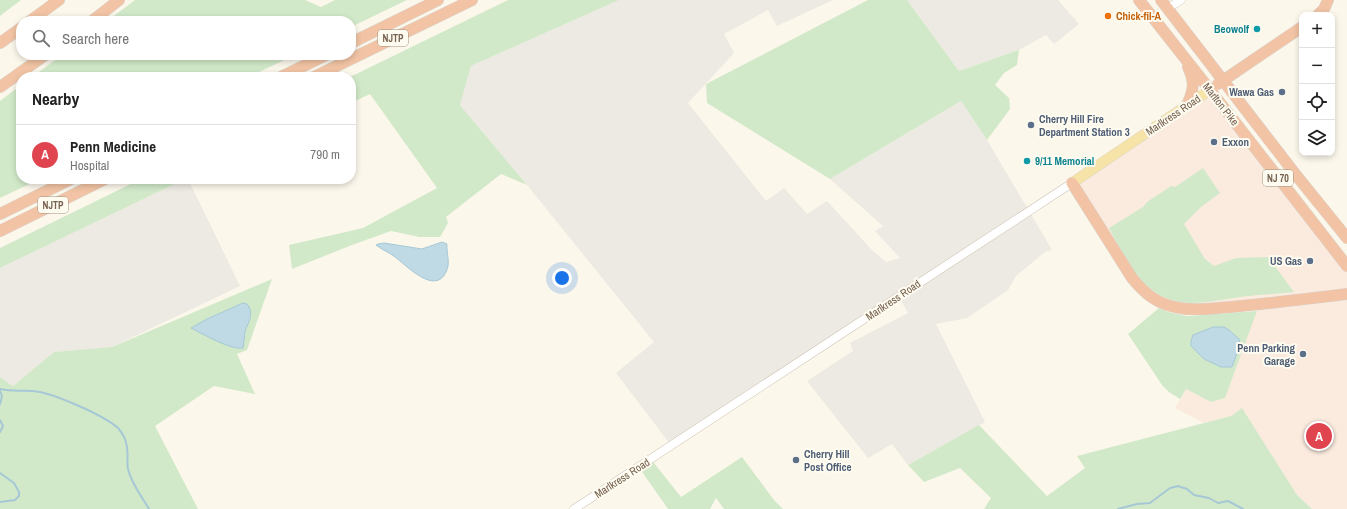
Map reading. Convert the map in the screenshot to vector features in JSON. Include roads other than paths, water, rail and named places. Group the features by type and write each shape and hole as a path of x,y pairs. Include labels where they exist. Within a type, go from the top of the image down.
{"highway":[{"path":"37,16 59,0"},
{"path":"98,16 119,0"},
{"name":"NJTP","path":"356,41 438,0"},
{"name":"NJTP","path":"356,57 472,0"},
{"name":"Marlton Pike","path":"1139,0 1347,266"},
{"path":"1321,12 1328,0"},
{"name":"Marlton Pike","path":"1164,4 1296,175 1347,238"},
{"path":"1210,90 1299,29"},
{"path":"0,43 16,32"},
{"path":"1184,57 1194,86 1187,105"},
{"path":"22,72 38,60"},
{"path":"291,72 316,60"},
{"name":"NJTP","path":"324,72 349,60"},
{"path":"0,88 16,76"},
{"path":"1072,183 1132,278 1142,290 1164,304 1196,310 1347,294"},
{"name":"NJTP","path":"0,214 61,184"},
{"name":"NJTP","path":"0,230 95,184"}],"main road":[{"name":"Marlkress Road","path":"1072,183 1210,90"}],"street":[{"path":"1164,4 1181,0"},
{"name":"Marlkress Road","path":"574,509 798,364 1072,183"}],"water":[{"path":"442,242 447,244 448,265 446,272 441,279 435,281 428,280 413,272 393,255 376,245 384,243 422,249"},
{"path":"243,303 247,304 251,315 245,332 243,348 231,347 191,328 207,319"},
{"path":"1213,327 1224,327 1239,339 1240,345 1232,367 1221,367 1204,359 1191,346 1193,335"}],"waterway":[{"path":"0,389 41,392 65,400 103,418 119,429 124,437 128,451 129,474 149,509"},
{"path":"0,391 2,396 0,404"},
{"path":"0,420 3,426 0,432"},
{"path":"0,473 14,483 19,492 19,496 15,500 0,502"},
{"path":"1118,509 1137,504 1150,503 1170,488 1178,486 1187,489 1194,495 1209,498 1218,503 1228,501 1243,509"}],"place":[{"name":"Chick-fil-A","path":"1108,16"},
{"name":"Beowolf","path":"1257,29"},
{"name":"Wawa Gas","path":"1282,92"},
{"name":"Cherry Hill Fire Department Station 3","path":"1031,125"},
{"name":"Exxon","path":"1214,142"},
{"name":"9/11 Memorial","path":"1027,161"},
{"name":"US Gas","path":"1310,261"},
{"name":"Penn Parking Garage","path":"1303,354"},
{"name":"Penn Medicine","path":"1319,436"},
{"name":"Cherry Hill Post Office","path":"796,460"}]}
